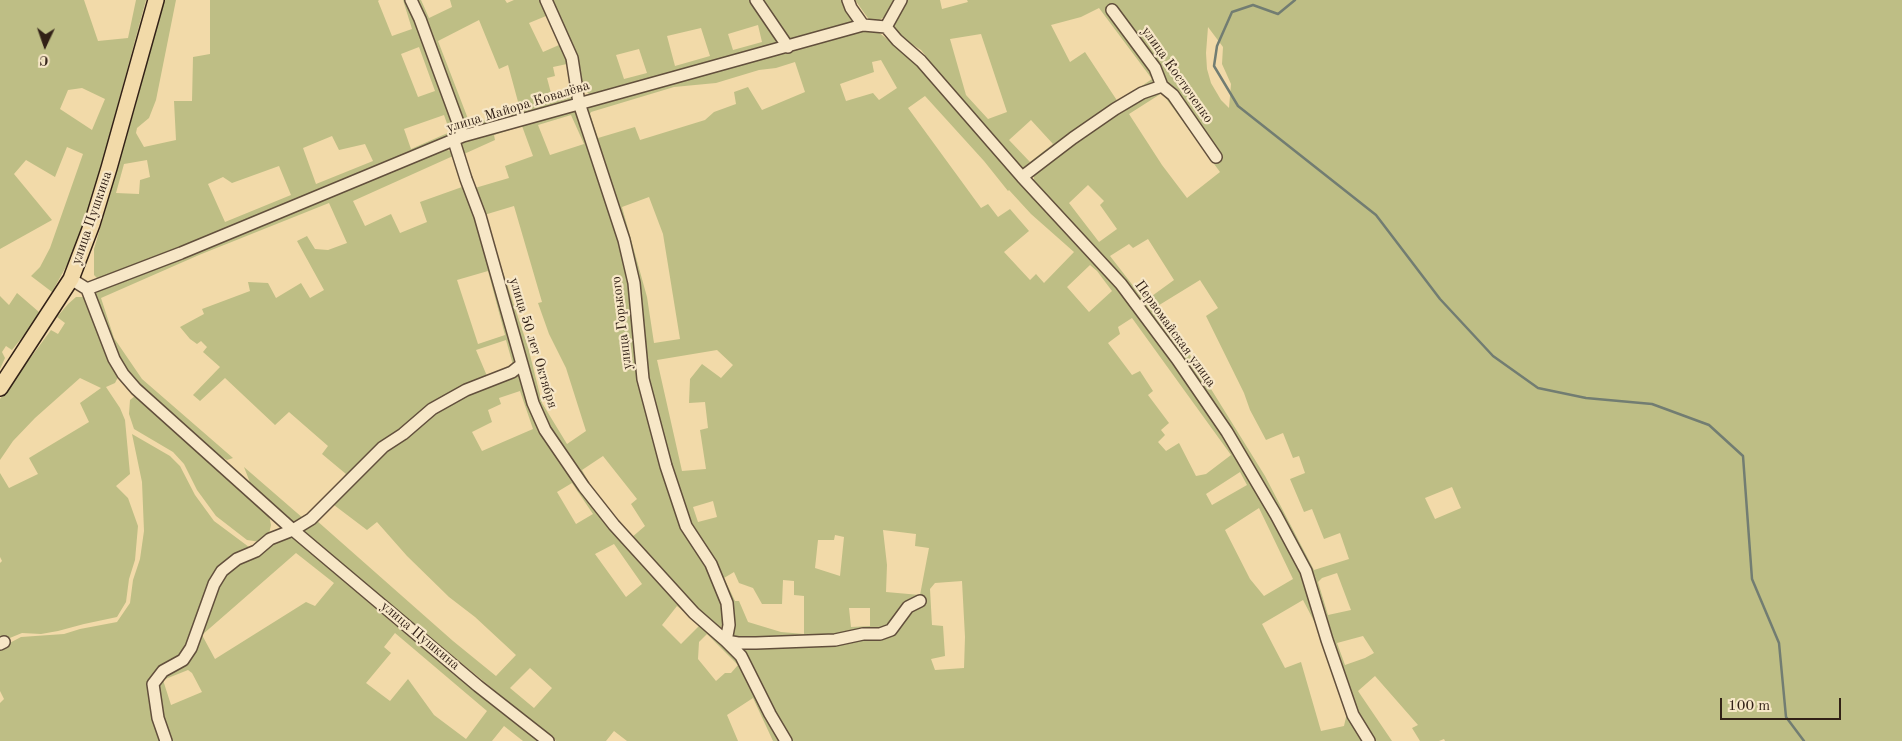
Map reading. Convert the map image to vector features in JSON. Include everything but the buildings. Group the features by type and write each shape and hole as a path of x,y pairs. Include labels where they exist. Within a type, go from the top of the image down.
{"main road":[{"name":"улица Пушкина","path":"71,279 92,224 156,0"},
{"path":"0,388 71,279"}],"street":[{"name":"улица 50 лет Октября","path":"411,0 420,19 459,138 466,179 480,216 533,403 545,430 584,487 614,525 694,613 741,656 770,714 786,741"},
{"name":"улица Горького","path":"546,0 572,58 579,103 624,240 634,283 643,379 666,466 686,526 711,564 727,603 729,624 726,641"},
{"path":"756,0 788,47"},
{"path":"848,0 851,8 863,25"},
{"path":"886,27 901,0"},
{"name":"улица Костюченко","path":"1112,10 1155,68 1162,86 1173,95 1216,157"},
{"name":"улица Майора Ковалёва","path":"87,288 181,253 459,138 863,25 886,27"},
{"name":"Первомайская улица","path":"886,27 897,40 922,61 1022,177 1121,284 1177,359 1227,432 1276,515 1306,571 1327,640 1354,715 1369,741"},
{"path":"1022,177 1115,108 1142,93 1162,86"},
{"name":"улица Пушкина","path":"71,279 87,288 114,359 126,378 143,396 293,530 478,686 548,741"},
{"path":"166,741 158,718 153,684 163,672 183,660 191,648 211,592 222,571 237,559 256,551 270,539 293,530 311,519 383,448 404,434 432,409 466,390 512,372 522,364"},
{"path":"726,641 738,644 825,640 863,634 880,634 891,630 908,607 920,602"}],"green space":[{"path":"0,0 84,0 98,41 128,38 136,0 146,0 88,214 73,254 52,292 31,276 40,267 50,248 83,154 67,147 55,177 26,160 14,174 52,220 0,249","holes":["82,88 105,99 92,130 60,109 68,90"]},
{"path":"163,0 176,0 156,100 149,118 137,128 136,133 144,147 176,140 174,101 192,101 193,57 210,54 210,0 379,0 392,36 412,29 403,0 408,0 453,121 455,134 103,280 94,275 94,249 135,108","holes":["419,47 435,91 418,97 401,54","444,115 450,132 411,149 404,129","332,136 339,150 365,144 373,161 316,184 303,148","147,160 150,177 140,180 139,194 116,193 124,164","279,166 291,195 225,222 208,184 223,177 232,183"]},
{"path":"416,0 421,0 429,18 452,7 450,0 505,0 507,3 514,0 543,0 565,50 576,92 574,99 477,129 468,127 463,123 456,109","holes":["546,16 559,45 543,52 529,23","479,20 499,69 508,65 520,109 470,124 438,41","567,64 573,89 551,93 547,78 555,76 553,67"]},
{"path":"548,0 752,0 783,43 593,95 584,89 577,67","holes":["758,25 762,42 733,50 728,34","701,28 710,56 675,66 667,36","639,49 647,73 624,79 616,55"]},
{"path":"757,0 842,0 854,22 787,41"},
{"path":"855,0 898,0 890,14 879,20 870,21"},
{"path":"906,0 940,0 942,9 968,2 967,0 1902,0 1902,741 1445,741 1444,739 1439,741 1420,741 1412,728 1418,725 1375,676 1358,691 1392,741 1372,741 1364,731 1320,609 1249,462 1077,230 1034,182 1034,174 1076,138 1024,170 973,115 921,50 902,38 896,31 893,23","holes":["1099,8 1152,79 1118,102 1085,52 1070,62 1051,25 1081,17","1208,27 1223,47 1222,64 1231,84 1229,108 1221,100 1211,83 1207,69 1206,53","981,34 1007,112 988,119 966,95 950,39","1162,93 1220,172 1187,198 1162,165 1129,114","1031,120 1053,144 1030,162 1009,140","1088,185 1104,201 1100,205 1117,229 1099,242 1069,203","1148,239 1174,280 1145,301 1110,256 1129,244 1133,248","1200,280 1218,308 1206,316 1266,440 1283,433 1293,458 1299,456 1305,473 1290,479 1304,512 1312,509 1324,539 1340,533 1349,559 1314,570 1265,476 1175,331 1156,307","1452,487 1461,508 1435,519 1425,498","1337,573 1351,610 1328,615 1318,582 1322,578","1363,636 1374,653 1345,665 1337,643"]},
{"path":"857,30 877,31 909,57 1125,296 1212,414 1303,575 1365,741 789,741 739,649 688,520 645,379 641,322 584,109 587,104","holes":["881,60 897,88 879,100 873,93 846,101 840,84 874,72 872,62","795,62 805,92 762,110 748,87 734,92 736,104 714,112 705,120 640,140 635,127 598,138 591,112 674,87 716,83 759,70 776,68","925,96 984,161 1008,191 1074,252 1044,283 1036,274 1030,280 1004,252 1029,231 1010,209 998,217 988,204 981,208 908,108","649,197 663,234 680,339 654,343 647,297 622,207","1090,265 1112,291 1089,312 1067,287","1132,318 1231,455 1206,474 1196,476 1179,443 1166,451 1158,442 1165,435 1161,430 1169,423 1148,395 1153,391 1140,371 1132,375 1108,343 1120,334 1118,327","717,350 733,365 721,378 702,364 690,379 689,403 705,402 708,428 700,430 706,469 682,471 657,360","1240,472 1247,485 1212,505 1206,494","713,501 717,517 698,522 693,507","1259,508 1293,579 1264,596 1250,579 1225,530","883,530 916,534 915,546 929,548 920,595 886,592 887,565","835,535 844,537 840,576 815,568 818,540 834,540","734,572 739,583 753,588 762,604 782,604 783,580 794,581 794,595 804,596 804,634 781,632 748,622 739,601 735,601 724,578","962,581 965,637 964,668 935,670 931,659 945,656 943,626 932,625 930,589 935,583","1303,600 1316,625 1347,713 1344,726 1321,731 1301,662 1285,668 1262,624","849,608 870,608 870,626 851,627"]},
{"path":"574,111 577,114 610,205 636,317 665,469 724,603 725,623 721,627 715,627 613,522 543,418 461,146 465,140","holes":["571,115 584,144 550,155 538,125","522,126 533,156 505,166 509,178 475,188 464,154 495,140 494,135","514,206 542,302 538,303 549,334 566,368 586,431 567,444 542,403 528,347 484,215","603,456 637,499 631,504 645,526 631,538 600,502 582,470"]},
{"path":"445,149 455,153 457,157 478,220 519,363 511,370 464,388 431,408 380,448 309,518 295,526 251,485 244,467 304,519 346,474 322,454 328,446 289,412 275,425 225,378 200,401 193,395 220,367 203,352 207,347 201,341 197,344 180,327 204,314 202,309 250,291 248,282 268,283 276,298 301,283 310,298 324,290 297,241 307,236 315,249 328,250 347,243 329,203 199,255 101,298 114,338 142,379 233,458 227,460 210,450 156,403 123,367 115,353 95,294 107,285","holes":["453,156 462,187 420,202 427,222 400,233 391,214 365,226 353,201","488,271 505,335 478,344 457,280","506,340 513,365 487,376 476,350"]},
{"path":"17,293 39,312 29,329 12,350 6,346 2,352 5,358 0,369 0,296 9,305"},
{"path":"76,297 83,297 88,302 107,354 118,377 115,383 106,387 120,408 125,420 130,474 116,486 128,498 138,526 135,560 129,579 126,602 117,617 41,634 22,633 0,642 0,563 2,561 0,557 0,473 9,488 38,474 29,458 89,422 80,403 101,388 80,378 35,418 13,441 0,460 0,399 51,330 58,334 65,323 57,317"},
{"path":"520,367 568,470 729,646 783,741 773,741 753,698 727,715 738,741 627,741 614,731 606,741 556,741 299,529 434,409","holes":["520,391 533,429 482,451 472,432 492,422 488,410 501,404 499,398","572,483 593,514 576,524 557,492","334,505 367,530 377,522 407,556 449,597 475,617 516,655 496,676 453,641 316,520","614,544 642,584 626,597 595,554","677,606 699,626 681,644 662,625","707,634 738,665 731,673 725,673 716,681 698,659 699,642","530,668 552,688 534,708 510,688"]},
{"path":"135,396 189,441 269,515 271,525 269,534 260,542 247,540 216,516 197,490 184,464 173,452 134,429 129,414 130,400"},
{"path":"132,434 170,456 180,466 195,495 214,521 253,550 232,559 181,656 152,675 149,683 163,741 0,741 0,703 4,699 0,691 0,648 21,637 64,634 117,622 130,603 144,531 142,482"},
{"path":"281,527 388,619 538,741 523,741 504,726 492,741 168,741 157,690 161,680 169,671 187,660 223,573 271,545","holes":["296,553 334,583 315,606 306,602 215,659 202,635","395,633 487,711 466,739 434,715 408,679 390,701 366,683 391,653 384,647","188,670 192,673 202,692 171,705 163,680"]}],"waterway":[{"path":"1295,0 1278,14 1253,5 1232,12 1217,46 1214,66 1238,106 1376,215 1440,299 1493,356 1538,388 1586,398 1652,404 1709,425 1743,456 1752,579 1779,643 1786,717 1804,741"}]}
